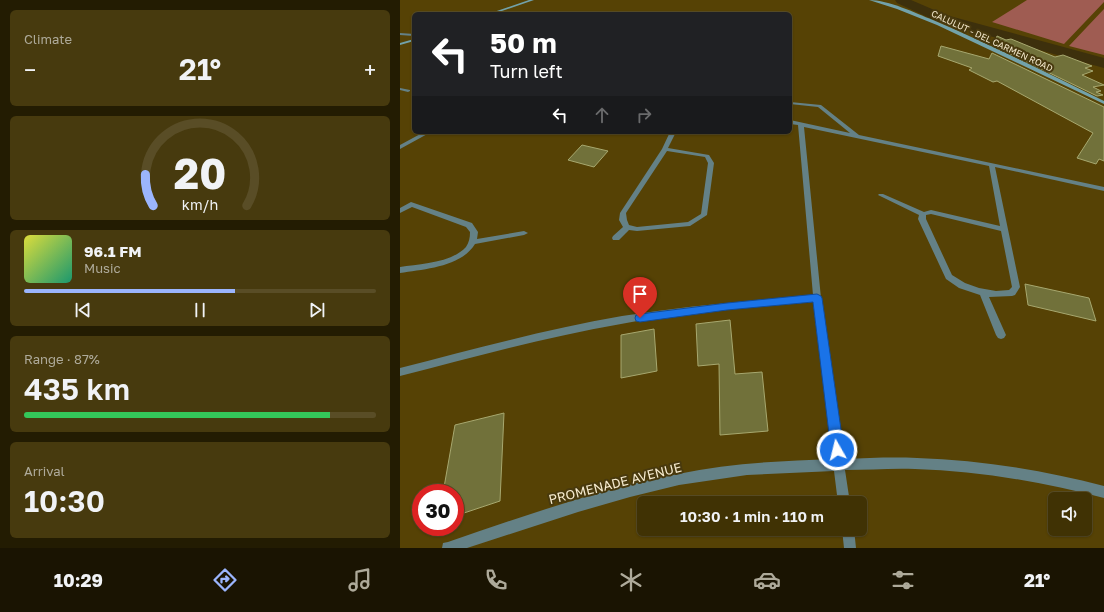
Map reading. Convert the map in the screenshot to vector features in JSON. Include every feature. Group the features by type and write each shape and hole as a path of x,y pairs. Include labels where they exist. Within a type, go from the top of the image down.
{"main road":[{"path":"496,12 532,0"},
{"name":"CALULUT - DEL CARMEN ROAD","path":"871,0 902,9 958,33 1104,103"},
{"path":"400,44 412,41"}],"street":[{"path":"400,34 412,35"},
{"path":"400,89 408,91"},
{"path":"792,103 819,106 856,136"},
{"path":"792,122 1104,189"},
{"path":"801,124 817,298 843,496"},
{"path":"400,147 424,134"},
{"path":"665,148 707,156 710,159 711,163 704,215 690,224 637,229 627,227 623,220 623,213 665,148 672,134"},
{"path":"922,214 922,219 949,277 958,284 983,292 1004,295 1012,293 1016,287 992,165"},
{"path":"881,195 922,214 931,212 1005,229"},
{"path":"400,212 411,204 469,225 474,232 472,242 466,250 456,257 438,263 400,270"},
{"path":"616,238 627,227"},
{"path":"472,242 524,234"},
{"path":"983,292 1001,334"},
{"path":"400,372 485,350 653,316 817,298"},
{"name":"PROMENADE AVENUE","path":"448,548 562,509 658,483 730,472 800,466 866,463 927,464 1003,471 1074,484 1104,492"},
{"path":"849,536 850,548"}],"shaded area":[{"path":"1027,0 1104,0 1104,2 1064,44 992,22"},
{"path":"1104,9 1104,55 1069,46"}],"building":[{"path":"997,36 1006,40 1011,39 1055,57 1063,55 1092,66 1085,68 1093,71 1082,75 1104,85 1093,87 1101,91 1096,92 1103,95 1097,96 994,46"},
{"path":"941,46 989,59 992,53 1104,107 1104,161 1099,159 1096,164 1077,158 1093,133 997,81 993,82 969,70 972,68 938,56"},
{"path":"582,145 608,151 594,167 568,160"},
{"path":"1025,284 1089,298 1096,321 1028,305"},
{"path":"730,320 735,374 762,372 768,431 720,435 719,364 698,366 696,324"},
{"path":"654,329 657,371 621,378 621,335"},
{"path":"504,413 500,501 464,513 464,484 445,484 455,425"}],"waterway":[{"path":"901,0 941,18 1104,63"}],"route":[{"path":"640,318 817,298 837,450"}]}
